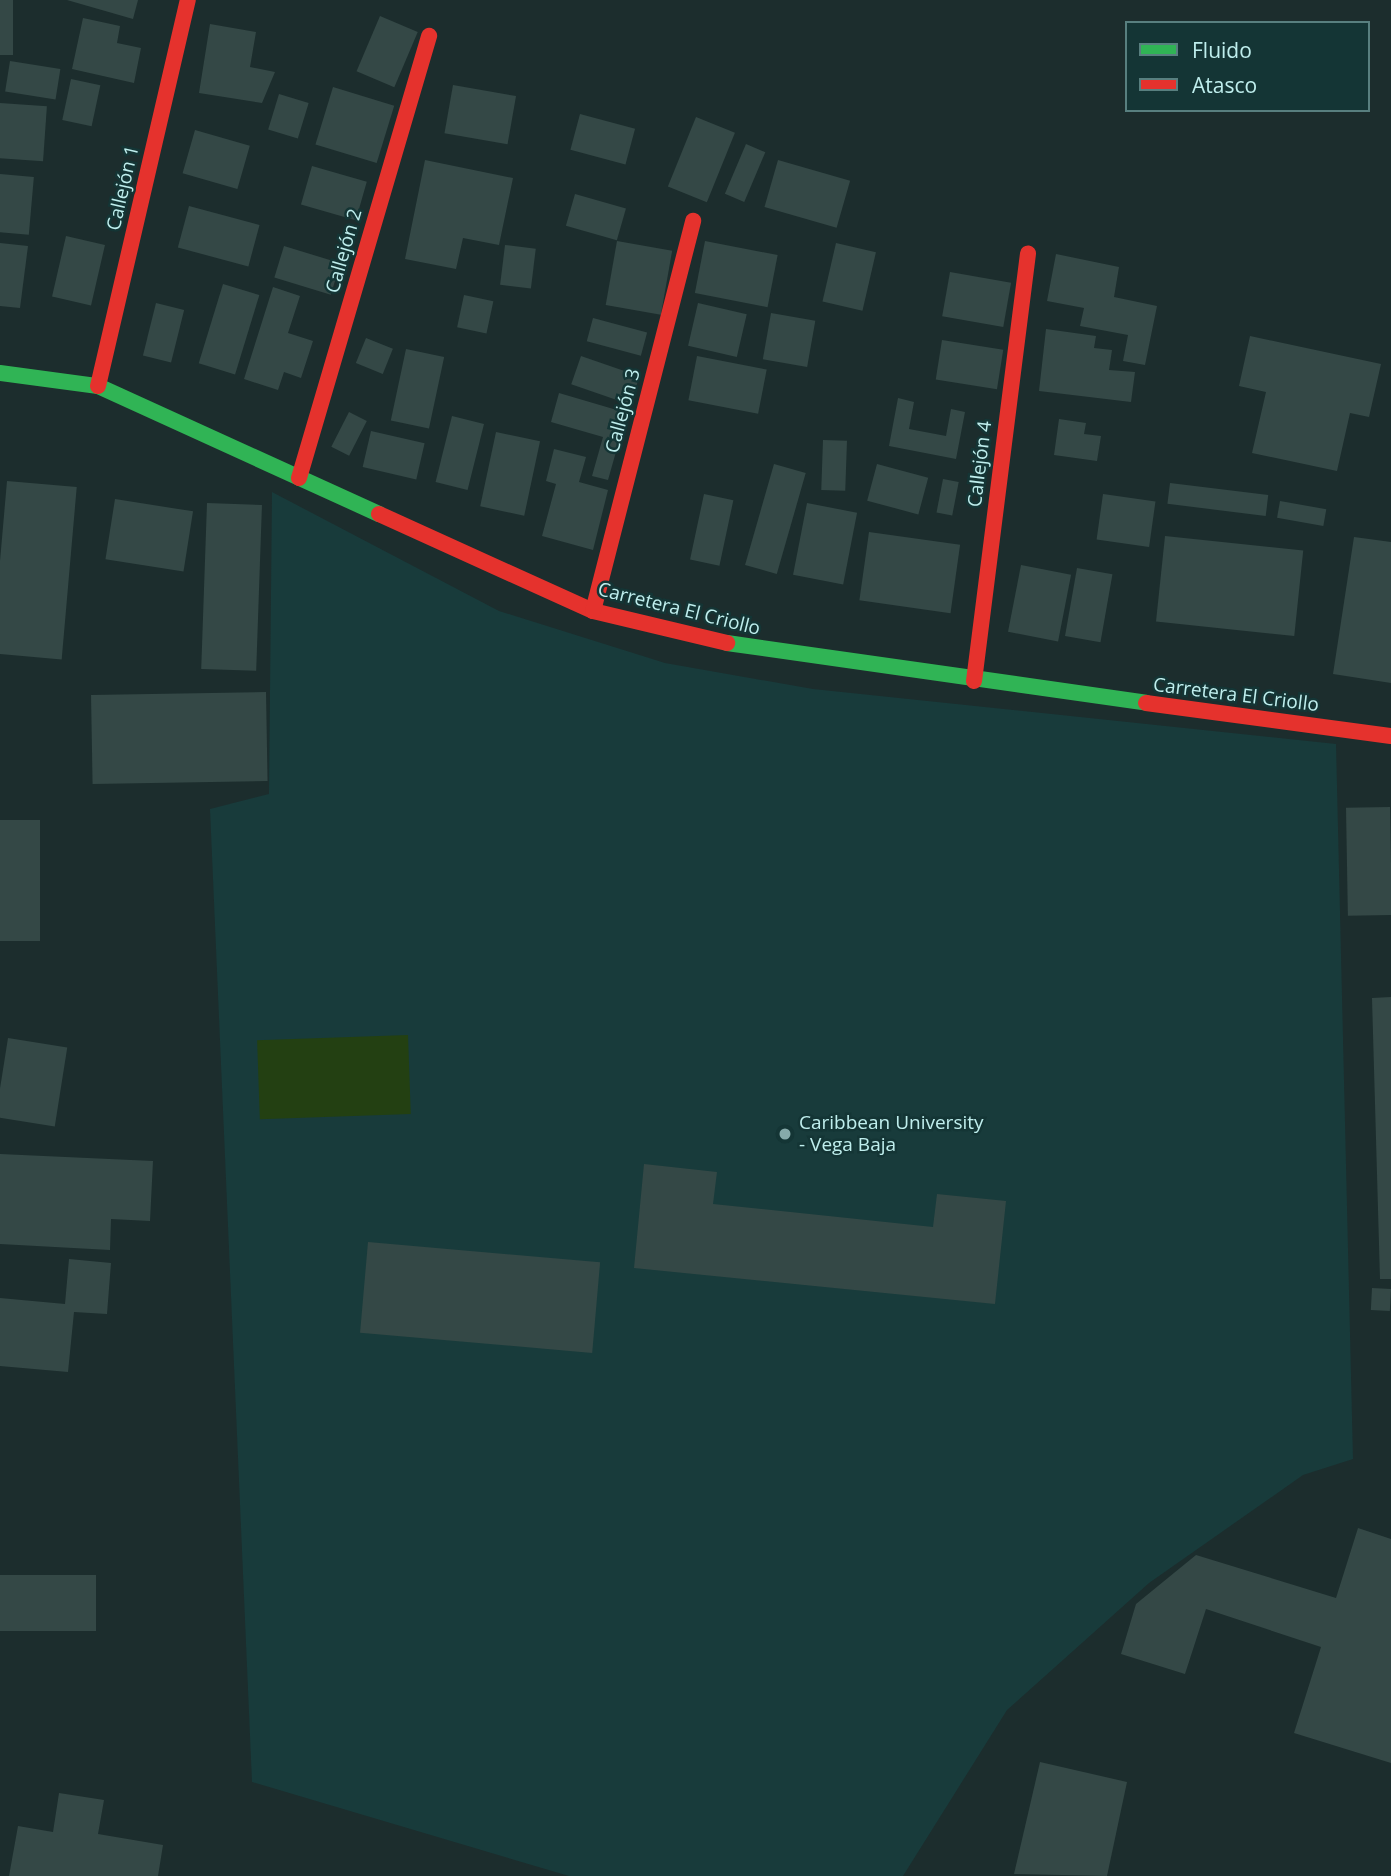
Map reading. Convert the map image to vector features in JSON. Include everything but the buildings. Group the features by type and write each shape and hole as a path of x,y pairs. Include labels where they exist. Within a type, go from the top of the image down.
{"street":[{"name":"Callejón 1","path":"98,386 188,0"},
{"name":"Callejón 2","path":"299,478 429,36"},
{"name":"Callejón 3","path":"593,611 693,221"},
{"name":"Callejón 4","path":"974,681 1028,253"},
{"name":"Carretera El Criollo","path":"0,373 98,386 593,611 754,650 1391,736"}],"shaded area":[{"name":"Caribbean University - Vega Baja","path":"272,492 499,611 665,663 813,689 1336,744 1353,1459 1303,1475 1149,1583 1007,1710 903,1876 569,1876 252,1782 210,809 269,794"}],"green space":[{"path":"408,1035 411,1114 260,1119 257,1040"}],"traffic: fast":[{"path":"0,373 98,386 379,514"},
{"path":"727,643 1146,703"}],"traffic: jam":[{"path":"98,386 188,0"},
{"path":"299,478 429,36"},
{"path":"593,611 693,221"},
{"path":"974,681 1028,253"},
{"path":"379,514 593,611 727,643"},
{"path":"1146,703 1391,736"}],"place":[{"name":"Caribbean University - Vega Baja","path":"785,1134"}]}
